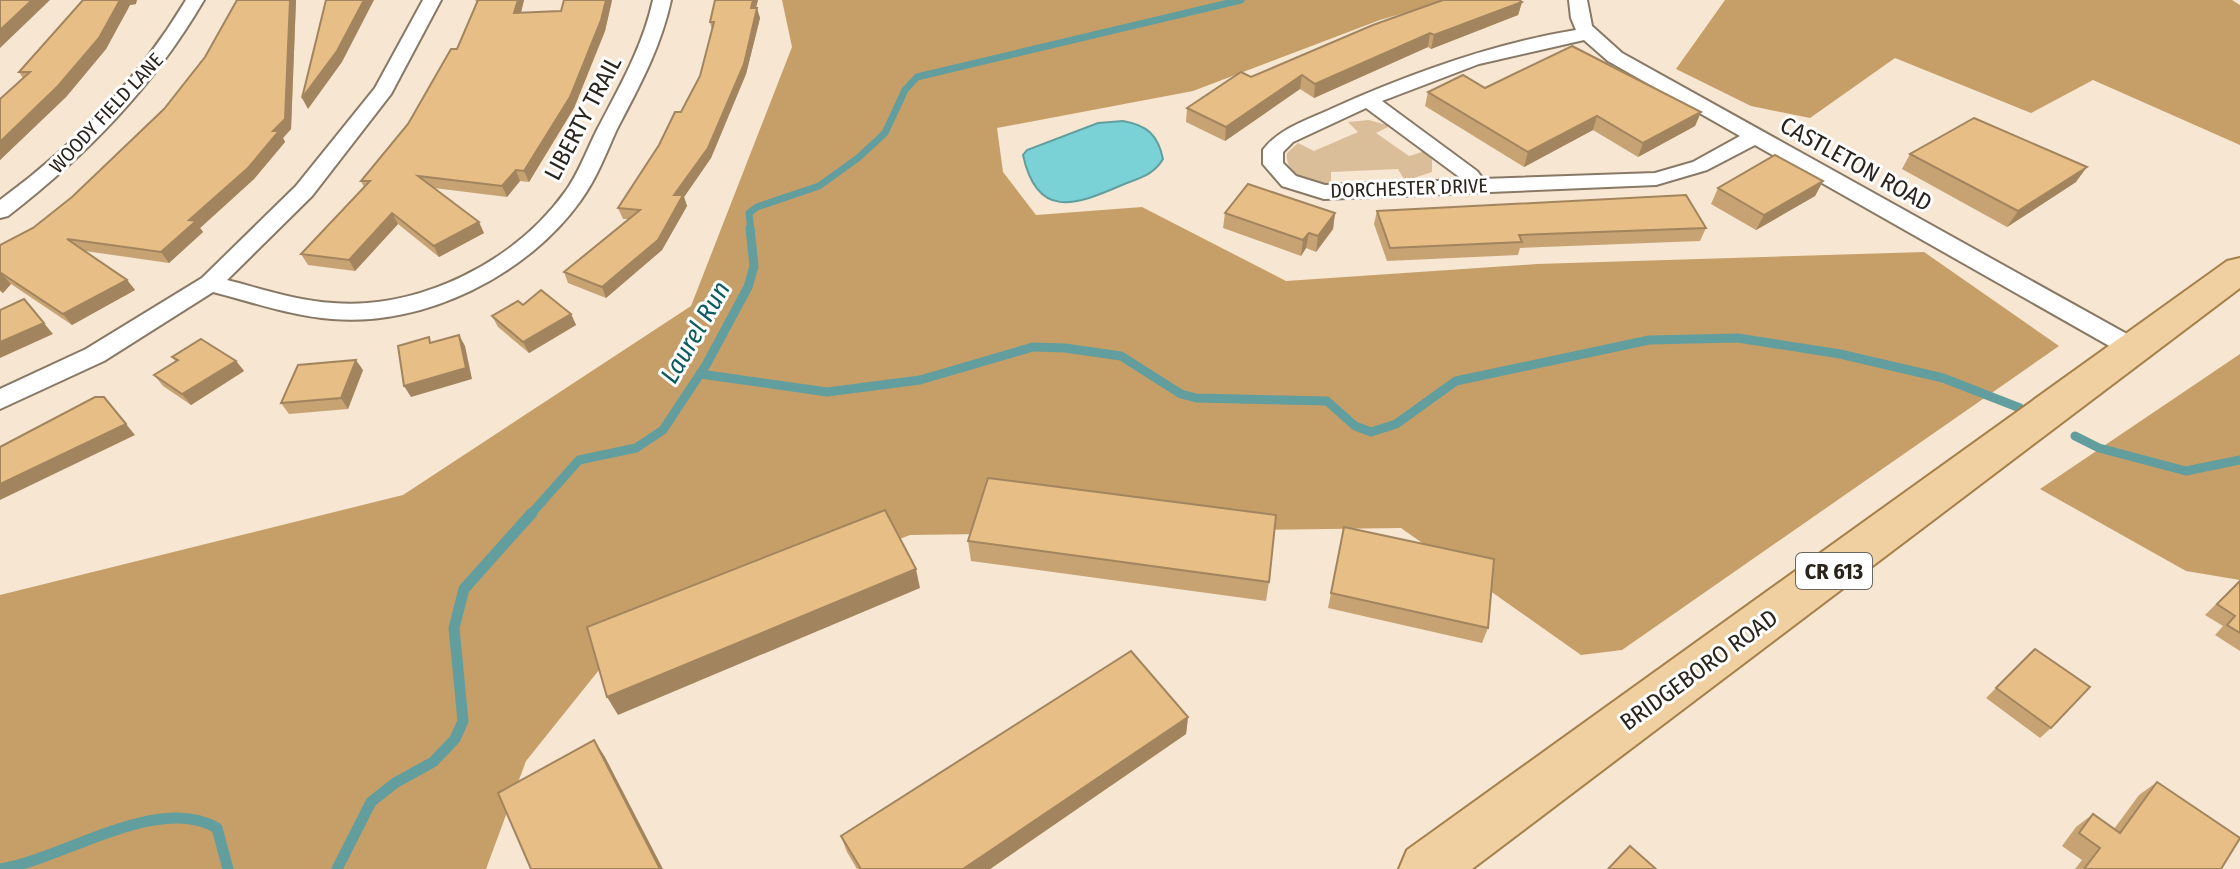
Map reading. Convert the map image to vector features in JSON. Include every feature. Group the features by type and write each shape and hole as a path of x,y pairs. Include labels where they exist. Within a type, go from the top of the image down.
{"main road":[{"name":"BRIDGEBORO ROAD","path":"1427,869 2136,350 2240,270"}],"street":[{"name":"WOODY FIELD LANE","path":"0,211 38,184 136,87 172,42 195,0"},
{"path":"0,400 95,355 210,283 304,191 384,90 432,0"},
{"name":"LIBERTY TRAIL","path":"210,283 298,307 352,313 402,306 506,262 541,234 573,196 656,34 662,0"},
{"path":"1578,0 1579,19 1588,34"},
{"name":"DORCHESTER DRIVE","path":"1588,34 1508,47 1371,102 1278,144 1272,157 1277,172 1299,186 1324,192 1656,179 1700,166 1754,137"},
{"name":"CASTLETON ROAD","path":"1588,34 1615,57 2136,350"},
{"path":"1371,102 1470,175 1476,184"}],"shaded area":[{"path":"782,0 1449,0 1380,20 1193,91 997,128 1003,172 1036,215 1142,207 1286,281 1537,264 1924,252 2059,346 1622,650 1581,655 1401,528 910,535 615,650 526,761 486,869 0,869 0,595 403,495 691,306 792,47"},
{"path":"1725,0 2232,0 2240,5 2240,145 2093,80 2031,113 1895,58 1810,118 1751,106 1676,69"},
{"path":"1369,120 1390,126 1376,133 1409,156 1425,151 1432,159 1432,172 1405,181 1398,169 1331,172 1331,184 1308,179 1290,167 1287,153 1298,143 1314,151 1358,132 1348,122"},
{"path":"2240,354 2240,580 2186,571 2040,489"}],"water":[{"path":"1123,121 1145,128 1154,137 1163,159 1155,169 1145,176 1073,202 1048,198 1038,190 1029,176 1023,155 1027,150 1098,123"}],"building":[{"path":"0,0 32,0 0,30"},
{"path":"83,0 120,0 99,38 58,86 0,142 0,99 30,72 19,72"},
{"path":"237,0 290,0 285,119 273,131 279,131 248,168 189,220 196,221 161,252 67,239 127,280 63,314 0,274 0,245 33,228 72,197 164,109 205,57"},
{"path":"326,0 364,0 337,51 302,98"},
{"path":"478,0 518,0 514,13 561,11 564,0 606,0 570,97 524,171 516,170 502,186 418,176 479,222 434,246 392,213 349,260 301,254 370,181 361,181 408,124 451,49 457,49"},
{"path":"715,0 753,0 751,8 757,8 744,64 708,148 674,195 683,195 658,240 602,287 564,272 640,210 618,208 659,145 675,112 681,112 700,76 714,22 710,22"},
{"path":"1443,0 1522,2 1434,35 1430,33 1315,84 1302,75 1226,127 1187,108 1241,72 1251,77 1373,25"},
{"path":"1572,46 1701,112 1643,143 1597,116 1528,152 1428,92 1463,75 1485,88"},
{"path":"1974,118 2087,167 2018,211 1910,154"},
{"path":"1775,155 1823,181 1764,215 1718,188"},
{"path":"1248,184 1335,213 1318,236 1309,233 1303,240 1225,213"},
{"path":"1686,195 1706,228 1519,235 1522,242 1390,248 1377,211"},
{"path":"541,290 571,314 523,342 492,316 518,301 523,305"},
{"path":"24,299 44,323 0,342 0,310"},
{"path":"459,335 466,368 404,386 398,346 429,337 430,343"},
{"path":"201,339 236,361 182,394 154,375 178,360 172,357"},
{"path":"356,360 341,398 281,403 298,365"},
{"path":"95,397 104,397 126,424 0,484 0,447"},
{"path":"988,478 1276,515 1269,582 968,541"},
{"path":"885,510 916,569 607,697 587,627"},
{"path":"1344,527 1494,559 1488,628 1331,593"},
{"path":"2240,581 2240,633 2227,625 2235,616 2217,604"},
{"path":"2035,649 2090,687 2051,728 1996,688"},
{"path":"1131,651 1188,717 963,869 861,869 841,836"},
{"path":"594,740 660,869 531,869 498,793"},
{"path":"2157,782 2240,838 2221,869 2084,869 2100,848 2079,833 2093,814 2120,833"},
{"path":"1630,846 1656,869 1608,869"}],"waterway":[{"name":"Laurel Run","path":"751,230 749,213 757,207 819,186 858,158 885,133 905,90 917,77 1241,0"},
{"name":"Laurel Run","path":"700,374 748,287 754,266 750,228"},
{"path":"700,374 827,392 920,380 1033,347 1065,348 1121,356 1181,394 1196,398 1327,401 1355,426 1371,432 1396,424 1456,381 1649,340 1738,338 1840,354 1943,378 2020,408"},
{"name":"Laurel Run","path":"530,515 579,460 636,448 663,430 700,374"},
{"path":"2075,436 2099,448 2186,471 2240,460"},
{"name":"Laurel Run","path":"337,869 371,802 395,783 433,762 455,739 463,721 454,628 464,589 532,513"},
{"name":"Laurel Run","path":"0,869 139,823 167,818 193,819 217,828 228,869"}]}
